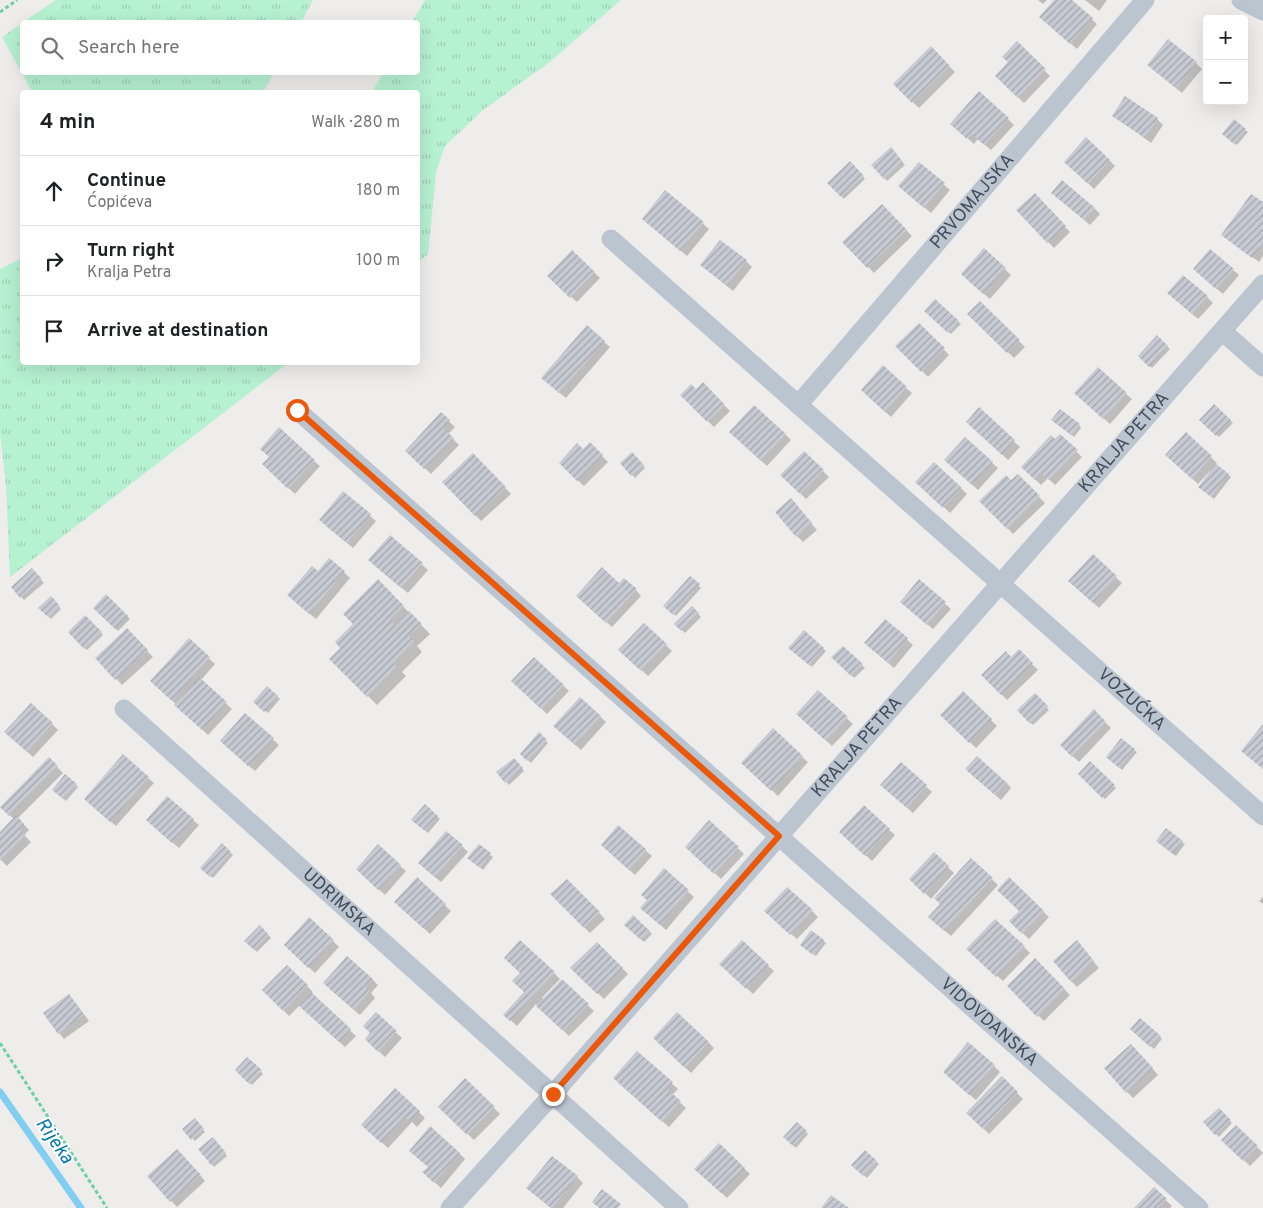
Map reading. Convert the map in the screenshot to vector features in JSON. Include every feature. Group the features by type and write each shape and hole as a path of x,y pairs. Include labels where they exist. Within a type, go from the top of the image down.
{"street":[{"name":"PRVOMAJSKA","path":"798,405 1145,0"},
{"path":"1241,0 1263,12"},
{"path":"612,239 1000,584"},
{"name":"KRALJA PETRA","path":"450,1208 553,1094 1263,284"},
{"path":"1222,331 1263,366"},
{"name":"VIDOVDANSKA","path":"297,410 1199,1208"},
{"name":"VOZUĆKA","path":"1000,584 1263,816"},
{"name":"UDRIMSKA","path":"124,709 679,1208"}],"path":[{"path":"0,12 17,0"},
{"path":"0,1043 107,1208"}],"green space":[{"path":"56,0 313,0 302,20 26,20"},
{"path":"425,0 621,0 550,62 483,110 445,146 436,172 428,254 420,260 420,90 373,90 382,75 420,75 420,20 413,20"},
{"path":"20,24 20,70 2,37"},
{"path":"23,75 273,75 264,90 31,90"},
{"path":"20,259 20,365 285,365 10,577 6,485 0,433 0,269"}],"building":[{"path":"1054,0 1072,0 1093,18 1070,44 1039,17"},
{"path":"1168,39 1197,62 1176,88 1147,65"},
{"path":"1017,41 1046,69 1018,98 995,76 1008,62 1002,57"},
{"path":"931,46 950,66 912,103 893,84"},
{"path":"979,91 1009,118 984,145 972,134 967,139 950,124"},
{"path":"1125,96 1158,118 1145,138 1112,116"},
{"path":"1234,119 1246,129 1234,144 1222,134"},
{"path":"1086,137 1110,160 1088,184 1064,162"},
{"path":"891,147 903,162 884,179 871,165"},
{"path":"850,161 864,176 841,197 827,183"},
{"path":"919,162 945,183 924,208 898,186"},
{"path":"1062,180 1095,208 1084,220 1051,193"},
{"path":"665,190 704,222 680,251 642,219"},
{"path":"1035,193 1066,226 1047,243 1016,210"},
{"path":"1251,194 1263,202 1263,243 1252,258 1221,235"},
{"path":"882,204 907,230 867,268 842,242"},
{"path":"720,240 747,260 727,286 700,265"},
{"path":"984,248 1006,268 983,294 961,274"},
{"path":"1210,249 1234,269 1216,289 1193,269"},
{"path":"572,250 595,272 570,298 547,276"},
{"path":"1183,275 1208,296 1192,314 1167,293"},
{"path":"935,299 959,321 948,333 924,311"},
{"path":"980,301 1020,340 1007,353 967,314"},
{"path":"919,323 945,348 921,372 895,346"},
{"path":"587,325 605,341 559,393 541,378"},
{"path":"1157,335 1168,346 1149,367 1138,356"},
{"path":"883,365 907,387 885,412 861,390"},
{"path":"1098,367 1127,393 1103,419 1074,393"},
{"path":"703,382 725,405 707,422 680,395 691,384 696,389"},
{"path":"1214,404 1231,420 1216,436 1199,420"},
{"path":"754,405 786,434 761,461 729,432"},
{"path":"979,407 1015,440 1002,455 966,422"},
{"path":"1060,409 1080,424 1071,435 1051,420"},
{"path":"441,412 450,420 443,428 454,438 424,469 405,451"},
{"path":"279,427 315,460 288,489 262,464 269,457 260,449"},
{"path":"1186,432 1212,456 1192,479 1165,455"},
{"path":"1060,434 1078,450 1049,480 1041,473 1035,480 1021,467 1051,435 1055,439"},
{"path":"965,437 993,462 972,485 944,460"},
{"path":"590,442 603,455 577,481 559,463 577,443 583,449"},
{"path":"804,451 824,470 800,494 780,475"},
{"path":"632,452 644,465 631,476 620,463"},
{"path":"473,453 506,487 475,516 442,482"},
{"path":"934,462 962,488 943,508 915,482"},
{"path":"1216,464 1229,474 1211,497 1198,487"},
{"path":"1018,474 1040,496 1007,529 979,501 1006,475 1011,480"},
{"path":"343,491 371,514 347,543 319,520"},
{"path":"791,498 812,523 796,537 775,512"},
{"path":"390,535 423,563 401,588 368,560"},
{"path":"1093,554 1117,576 1093,603 1068,581"},
{"path":"329,558 345,571 309,614 287,595 312,566 318,571"},
{"path":"602,567 619,583 624,578 637,589 606,623 576,596"},
{"path":"32,568 42,579 20,598 11,587"},
{"path":"690,576 700,584 673,615 663,606"},
{"path":"378,579 404,606 390,619 395,625 409,611 422,624 409,636 414,642 393,663 397,667 367,697 329,659 340,648 335,642 353,624 343,614"},
{"path":"919,579 946,602 927,625 900,602"},
{"path":"106,594 128,616 115,629 93,608"},
{"path":"51,596 60,606 48,617 38,608"},
{"path":"692,606 699,613 681,631 674,624"},
{"path":"85,615 102,632 84,649 68,632"},
{"path":"885,619 908,638 888,663 864,643"},
{"path":"644,623 667,644 641,671 618,650"},
{"path":"127,628 148,650 115,680 95,658"},
{"path":"804,630 824,648 809,665 788,648"},
{"path":"189,638 210,657 172,701 150,681"},
{"path":"843,646 863,664 851,676 831,657"},
{"path":"1019,649 1033,663 1001,695 981,675 1006,651 1011,657"},
{"path":"534,657 564,685 541,709 511,681"},
{"path":"199,677 227,702 202,730 174,705"},
{"path":"267,686 278,696 264,712 253,702"},
{"path":"818,690 848,717 826,741 796,714"},
{"path":"963,691 992,719 969,743 940,715"},
{"path":"1035,693 1048,706 1030,724 1017,710"},
{"path":"580,697 601,716 575,745 553,726"},
{"path":"31,703 53,723 27,752 4,732"},
{"path":"1094,709 1106,722 1072,757 1060,745"},
{"path":"245,713 274,738 248,766 220,741"},
{"path":"1263,724 1263,769 1241,751"},
{"path":"773,728 803,756 771,791 741,763"},
{"path":"539,732 547,740 527,761 520,754"},
{"path":"1121,738 1135,749 1119,768 1106,757"},
{"path":"123,754 149,777 110,822 84,799"},
{"path":"977,756 1006,782 995,795 965,769"},
{"path":"49,757 58,766 9,816 0,807"},
{"path":"514,758 523,768 505,783 496,772"},
{"path":"1090,761 1115,785 1102,798 1078,774"},
{"path":"901,762 927,785 907,808 880,785"},
{"path":"65,774 77,784 63,799 52,790"},
{"path":"167,796 194,819 172,843 146,820"},
{"path":"425,804 438,816 425,831 411,820"},
{"path":"864,805 890,829 865,856 839,832"},
{"path":"16,815 24,824 19,829 26,835 0,861 0,832"},
{"path":"709,820 739,847 714,874 685,847"},
{"path":"618,825 647,850 629,870 601,845"},
{"path":"1166,828 1183,841 1173,854 1156,841"},
{"path":"446,831 463,845 435,877 418,863"},
{"path":"222,843 231,852 210,877 200,868"},
{"path":"378,844 401,865 378,890 356,869"},
{"path":"479,844 491,853 480,868 467,858"},
{"path":"934,852 949,866 924,894 909,879"},
{"path":"971,858 993,878 944,931 928,917 940,904 934,898"},
{"path":"664,868 689,890 660,925 640,908 647,900 641,895"},
{"path":"417,877 446,904 424,929 394,902"},
{"path":"1009,877 1044,911 1022,934 1009,921 1019,911 997,890"},
{"path":"567,879 600,912 584,928 550,894"},
{"path":"787,887 813,910 790,935 764,911"},
{"path":"633,915 650,931 641,940 624,925"},
{"path":"309,917 334,940 308,968 284,945"},
{"path":"995,919 1025,946 996,977 966,949"},
{"path":"260,925 269,935 254,950 244,941"},
{"path":"811,930 824,940 813,955 800,945"},
{"path":"520,940 555,972 510,1021 503,1015 524,992 512,981 520,973 504,958"},
{"path":"742,940 769,965 746,989 719,964"},
{"path":"1077,940 1094,961 1071,982 1053,961"},
{"path":"597,942 623,968 597,994 570,968"},
{"path":"347,956 373,979 365,987 370,991 354,1010 323,983"},
{"path":"1035,958 1065,989 1037,1017 1007,986"},
{"path":"287,965 308,985 283,1011 262,990"},
{"path":"562,979 589,1004 563,1031 536,1006"},
{"path":"311,992 351,1029 339,1042 299,1006"},
{"path":"69,994 84,1015 58,1034 43,1013"},
{"path":"376,1012 397,1031 378,1052 365,1039 370,1033 363,1026"},
{"path":"677,1012 709,1042 685,1068 653,1038"},
{"path":"1140,1018 1161,1036 1150,1047 1130,1029"},
{"path":"968,1042 995,1065 969,1095 943,1072"},
{"path":"1131,1044 1153,1068 1126,1093 1104,1068"},
{"path":"637,1051 673,1082 667,1089 681,1101 662,1122 613,1078"},
{"path":"247,1057 262,1070 249,1084 235,1070"},
{"path":"1002,1076 1018,1092 983,1129 966,1113"},
{"path":"465,1078 495,1107 467,1135 438,1107"},
{"path":"395,1088 420,1111 410,1122 405,1117 381,1143 361,1125"},
{"path":"1219,1108 1231,1120 1215,1135 1203,1122"},
{"path":"195,1118 204,1129 191,1140 182,1129"},
{"path":"797,1122 807,1131 793,1146 783,1137"},
{"path":"1236,1125 1258,1146 1243,1161 1221,1140"},
{"path":"430,1126 460,1153 434,1183 422,1172 428,1167 409,1151"},
{"path":"213,1137 226,1153 211,1165 198,1149"},
{"path":"719,1143 745,1168 721,1193 694,1169"},
{"path":"177,1149 201,1175 170,1202 147,1176"},
{"path":"865,1150 877,1161 863,1176 851,1165"},
{"path":"552,1156 578,1176 551,1208 526,1188"},
{"path":"1154,1187 1167,1199 1158,1208 1134,1208"},
{"path":"602,1189 621,1204 618,1208 599,1208 592,1202"},
{"path":"831,1195 849,1208 821,1208"}],"waterway":[{"name":"Rijeka","path":"0,1092 81,1208"}],"route":[{"path":"297,410 779,836 553,1094"}]}
